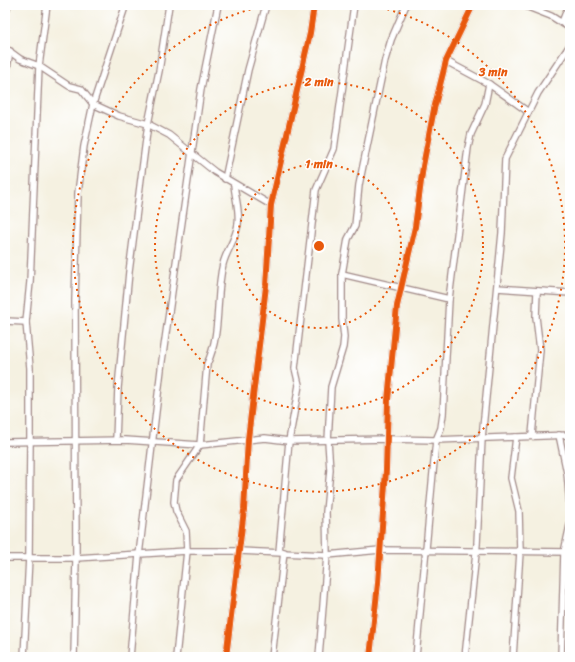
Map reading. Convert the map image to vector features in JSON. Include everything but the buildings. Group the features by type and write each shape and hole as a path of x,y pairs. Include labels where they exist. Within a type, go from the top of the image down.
{"street":[{"path":"5,13 8,5"},
{"path":"24,657 29,557 30,441 30,368 26,322 30,282 39,66 47,5"},
{"path":"116,440 118,388 128,280 148,124 160,71 169,5"},
{"path":"130,657 139,555 162,361 201,89 218,5"},
{"path":"225,179 248,70 266,5"},
{"path":"226,657 244,510 248,439 266,286 271,205 310,33 314,5"},
{"path":"272,657 282,552 289,442 299,385 296,368 316,190 334,149 354,5"},
{"path":"319,657 327,554 326,512 330,470 328,441 331,387 344,347 342,274 348,239 355,226 358,185 385,60 391,40 406,5"},
{"path":"370,657 378,583 388,439 388,400 394,348 394,323 415,227 424,159 446,61 473,5"},
{"path":"523,5 562,22 570,28"},
{"path":"562,22 569,5"},
{"path":"74,657 76,558 75,309 78,193 84,146 93,104 124,10"},
{"path":"465,657 481,491 482,438 498,288 505,159 527,111 570,45"},
{"path":"8,50 20,59 39,66 69,86 81,89 93,104 118,116 148,124 169,135 192,155 225,179 271,205"},
{"path":"5,79 8,50"},
{"path":"446,61 489,84 527,111"},
{"path":"416,657 436,440 441,428 443,414 449,299 468,148 471,134 485,104 489,84"},
{"path":"176,657 187,552 186,531 176,511 174,502 176,480 200,445 207,364 210,357 216,323 223,263 236,236 239,222 234,184"},
{"path":"342,274 418,293 449,299"},
{"path":"498,288 570,293"},
{"path":"532,435 540,350 536,317 537,291"},
{"path":"5,321 26,322"},
{"path":"5,442 116,440 153,441 200,445 265,438 289,442 388,439 436,440 532,435 570,435"},
{"path":"559,435 567,473 570,506"},
{"path":"513,657 520,552 519,511 511,478 516,437"},
{"path":"561,657 570,525"},
{"path":"5,558 76,558 187,552 239,551 327,554 380,550 567,552"}],"cycle path":[{"path":"226,657 244,510 248,439 266,286 271,205 310,33 314,5"},
{"path":"370,657 378,583 386,470 388,400 397,306 415,227 423,166 434,109 446,61 473,5"}]}
